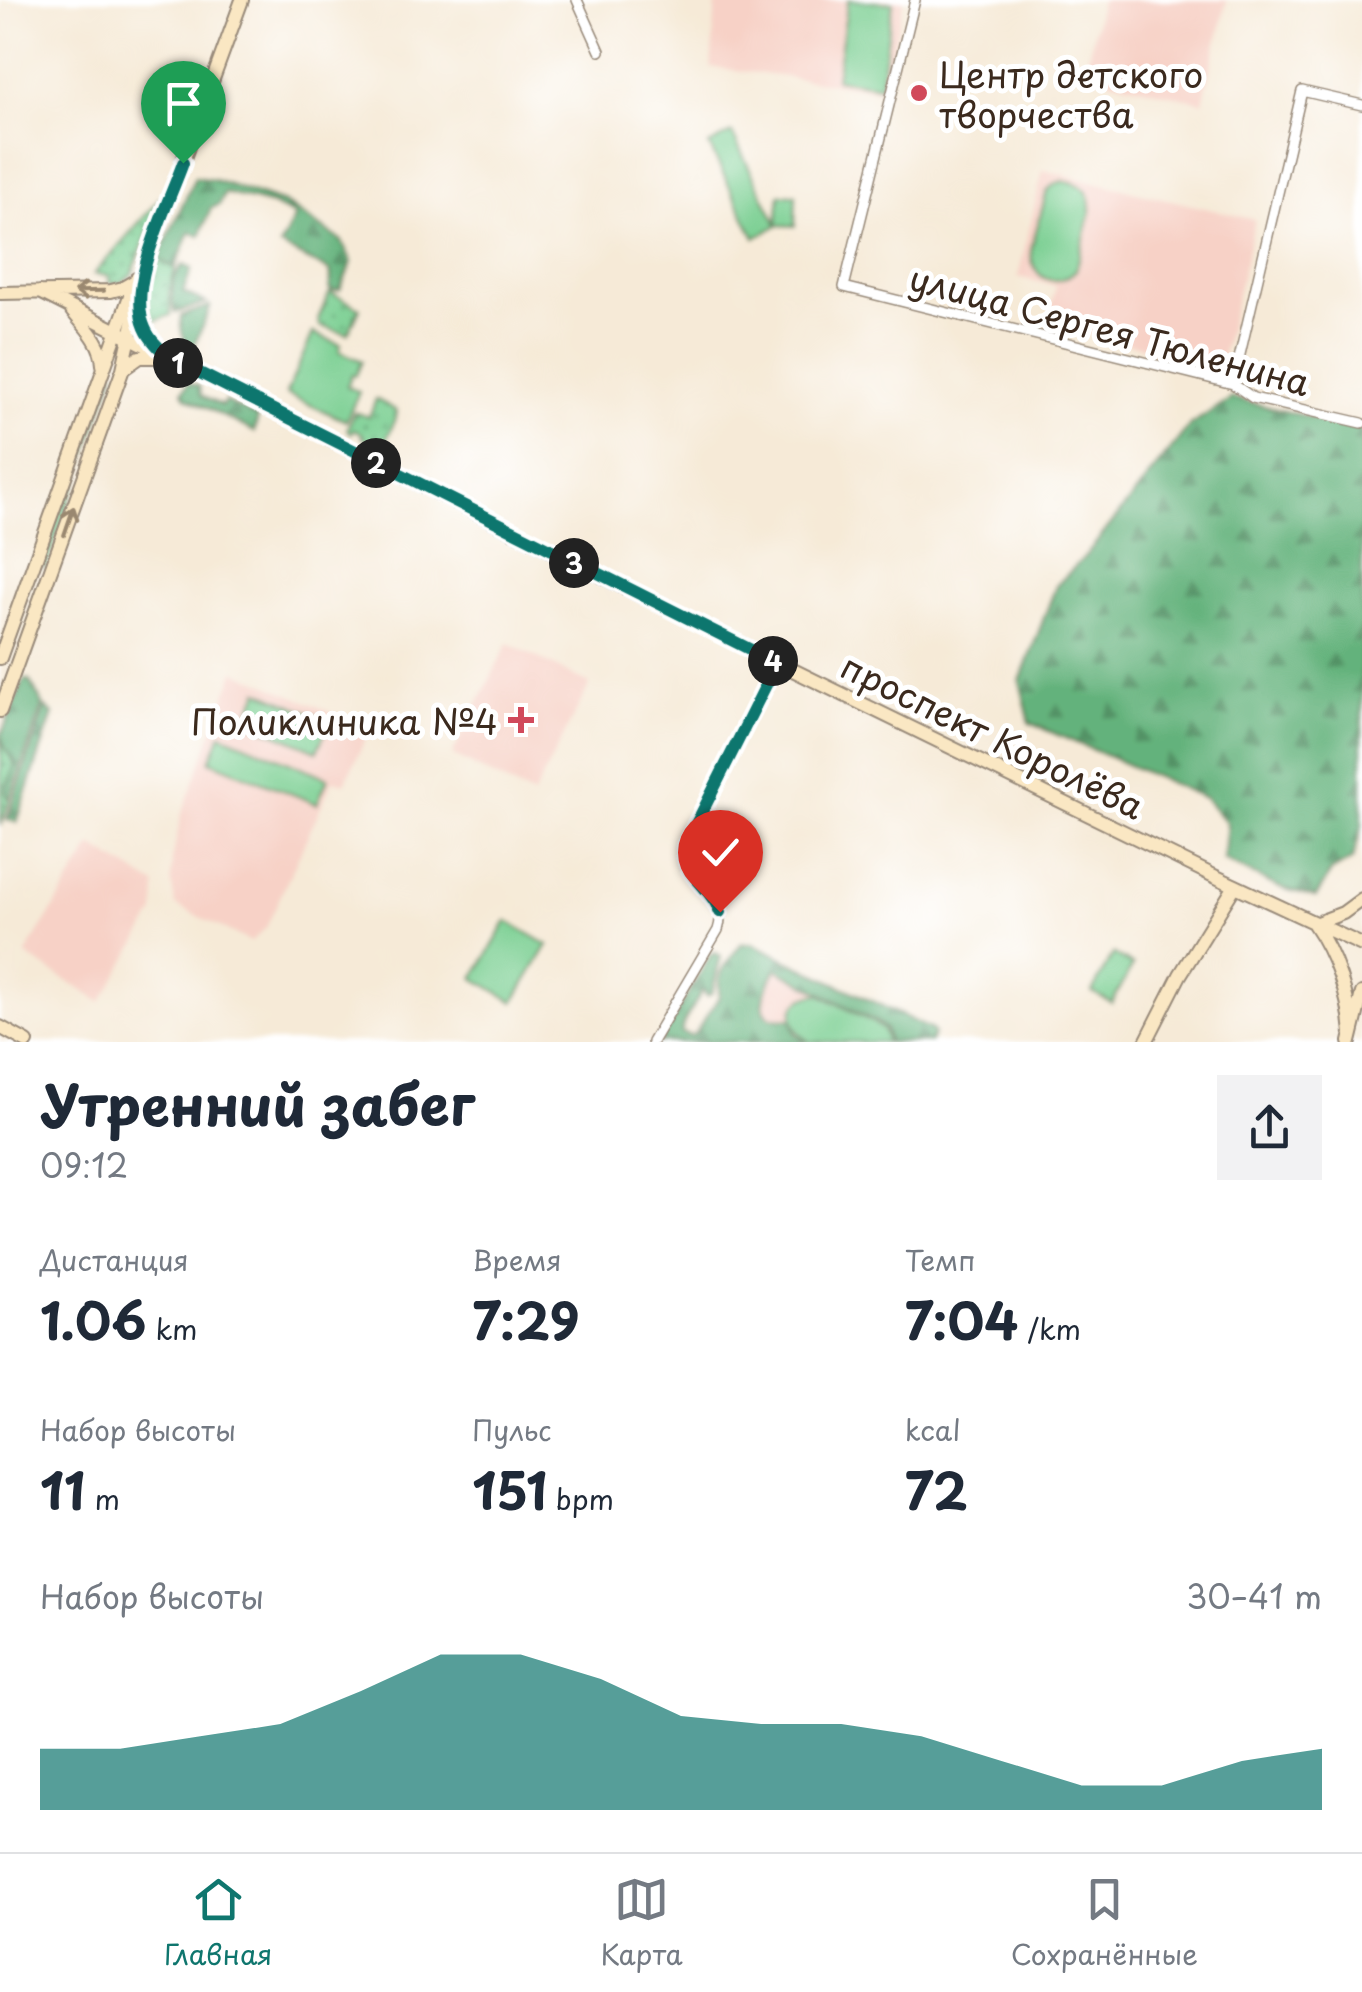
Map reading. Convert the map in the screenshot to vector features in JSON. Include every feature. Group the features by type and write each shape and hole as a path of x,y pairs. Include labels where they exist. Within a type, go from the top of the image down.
{"main road":[{"path":"0,711 122,369 135,281 147,259 242,0"},
{"path":"0,658 4,636 103,372 140,296 147,259"},
{"path":"0,293 111,291 135,281"},
{"name":"проспект Королёва","path":"40,292 777,663 1362,945"},
{"path":"140,296 144,326 170,358"},
{"path":"67,305 97,341 103,372"},
{"path":"122,369 140,357 170,358"},
{"path":"33,566 50,572"},
{"path":"4,636 24,644"},
{"path":"1146,1042 1180,975 1235,886"},
{"path":"1351,1037 1349,1007 1323,937 1314,924 1343,913 1362,899"},
{"path":"1351,1037 1362,994"},
{"path":"0,1027 27,1042"}],"street":[{"path":"577,0 600,51"},
{"name":"улица Сергея Тюленина","path":"914,0 844,287 1233,384 1252,398 1362,423"},
{"path":"1233,384 1302,91 1362,104"},
{"path":"652,1042 722,919 712,894 687,867 685,846 777,663"}],"shaded area":[{"path":"716,0 904,0 883,90 711,67"},
{"path":"1101,0 1227,0 1203,102 1084,74"},
{"path":"1043,170 1255,220 1220,365 1047,324 1056,286 1018,277"},
{"name":"Поликлиника №4","path":"508,643 590,684 533,796 452,755"},
{"path":"235,671 370,729 345,783 333,780 266,928 251,942 175,905 171,879 181,816"},
{"path":"92,846 156,885 155,913 101,1002 25,955"},
{"path":"756,947 915,1042 695,1042"}],"green space":[{"path":"848,0 893,3 880,86 836,79"},
{"path":"732,133 777,224 780,194 796,195 795,226 778,225 755,238 709,145"},
{"path":"195,177 284,203 341,240 352,262 340,290 329,288 330,271 280,246 295,216 272,205 225,193 219,205 211,208 200,236 190,232 175,268 158,259"},
{"path":"1063,181 1084,189 1091,211 1076,270 1053,280 1035,268 1031,250 1047,191"},
{"path":"162,196 132,274 121,282 109,283 109,276 94,274"},
{"path":"158,259 175,269 169,292 171,315 151,322 146,293"},
{"path":"183,265 192,269 183,292 206,303 175,313 173,288"},
{"path":"330,292 360,308 348,334 320,326 318,319"},
{"path":"210,306 193,349 182,334 181,316"},
{"path":"313,333 341,345 339,351 362,361 347,386 359,392 346,421 286,394"},
{"path":"115,371 47,566 43,567 42,558"},
{"path":"188,383 199,386 201,396 222,406 225,401 258,418 254,432 186,397 183,391"},
{"path":"1232,398 1362,430 1362,825 1353,859 1331,872 1316,897 1278,887 1223,860 1227,824 1205,798 1030,723 1020,681 1056,586 1087,554 1190,425"},
{"path":"376,399 397,411 382,449 363,434 347,429 354,412 369,417"},
{"path":"24,680 29,680 43,704 10,800 5,791 15,764 1,735"},
{"path":"259,691 330,721 317,751 246,721"},
{"path":"45,707 53,714 17,822 7,820"},
{"path":"221,734 328,778 317,804 210,761"},
{"path":"1,735 15,764 5,791 10,800 1,826"},
{"path":"507,921 548,945 514,1002 474,978"},
{"path":"752,943 932,1030 930,1042 889,1042 885,1029 878,1023 776,969 765,996 765,1011 778,1019 791,1018 796,1034 807,1042 660,1042 710,956 721,956 712,993 700,993 683,1024 682,1033 691,1036 719,997 719,979 725,965 741,944"},
{"path":"1113,954 1133,965 1112,1003 1092,992"},
{"path":"819,994 875,1024 883,1030 887,1042 810,1042 796,1028 793,1013 800,1001"}],"place":[{"name":"Центр детского творчества","path":"919,93"},
{"name":"Поликлиника №4","path":"521,720"}],"route":[{"path":"183,163 147,259 140,296 147,333 170,358 777,663 685,846 687,867 712,894 720,912"}]}
